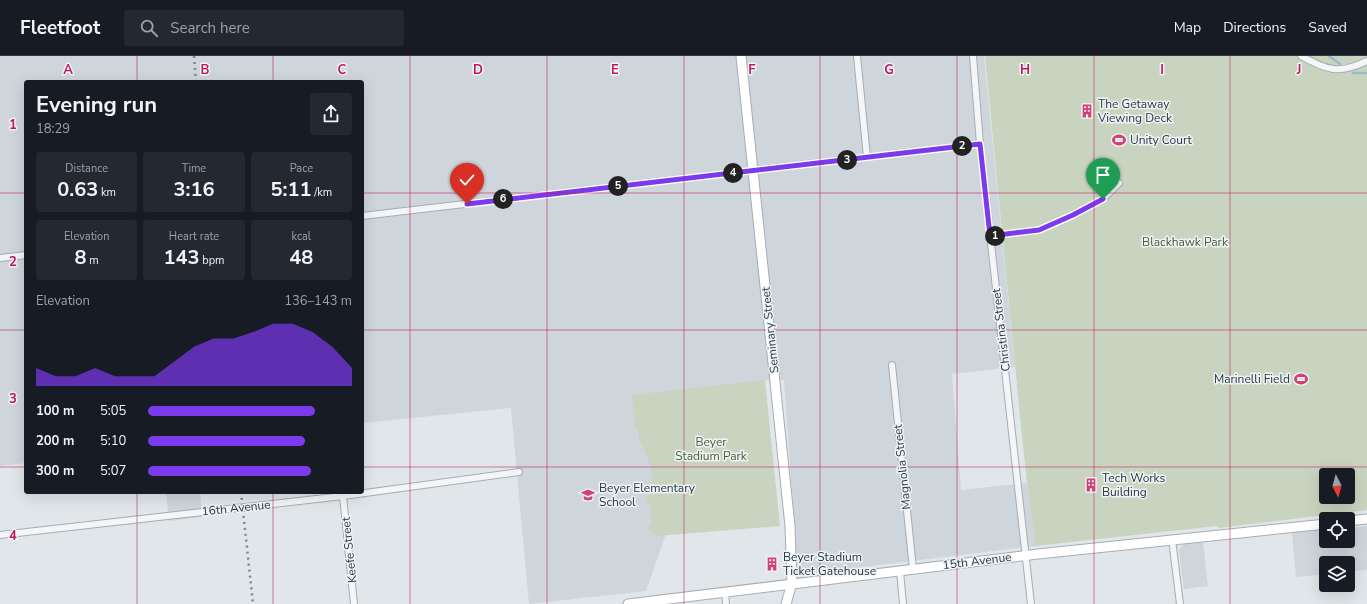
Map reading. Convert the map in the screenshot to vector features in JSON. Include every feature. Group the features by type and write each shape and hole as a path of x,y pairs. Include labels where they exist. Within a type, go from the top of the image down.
{"main road":[{"name":"Seminary Street","path":"741,56 790,526 792,583 786,604"},
{"path":"1355,520 1367,519"},
{"name":"15th Avenue","path":"628,604 1027,555 1319,525"}],"street":[{"path":"857,56 867,158"},
{"name":"Christina Street","path":"973,56 980,144 1032,604"},
{"path":"1301,56 1321,66 1341,71 1367,61"},
{"path":"364,216 980,144"},
{"path":"990,236 1039,230 1073,215 1103,199 1119,183"},
{"path":"0,258 24,255"},
{"name":"Magnolia Street","path":"892,366 913,569"},
{"name":"16th Avenue","path":"364,493 519,472"},
{"name":"16th Avenue","path":"0,535 358,494"},
{"name":"Keefe Street","path":"343,496 354,604"},
{"path":"1172,539 1180,604"},
{"path":"900,571 903,604"},
{"path":"725,591 726,604"}],"shaded area":[{"path":"0,56 984,56 1015,367 952,374 961,490 1027,483 1022,437 1035,546 798,575 784,380 765,380 636,431 652,466 654,478 653,491 665,537 646,591 529,604 511,408 364,423 364,80 24,80 24,463 0,466"},
{"path":"166,494 200,494 202,517 169,521"},
{"path":"1367,526 1367,570 1355,571 1355,556 1319,556 1319,575 1296,577 1292,532 1319,530 1319,548 1355,548 1355,527"},
{"path":"1203,542 1208,586 1184,589 1179,550 1184,544"}],"green space":[{"name":"Blackhawk Park","path":"985,56 1367,56 1367,510 1351,512 1319,512 1319,516 1219,528 1217,526 1035,546 1022,437"},
{"name":"Beyer Stadium Park","path":"765,380 780,526 656,536 649,530 648,527 652,523 650,507 645,499 653,491 651,466 636,428 632,395"}],"waterway":[{"path":"1329,56 1340,64"},
{"path":"1353,73 1367,73"}],"railway":[{"path":"194,56 196,80"},
{"path":"241,494 253,604"}],"place":[{"name":"The Getaway Viewing Deck","path":"1087,111"},
{"name":"Unity Court","path":"1119,140"},
{"name":"Marinelli Field","path":"1301,379"},
{"name":"Tech Works Building","path":"1091,485"},
{"name":"Beyer Elementary School","path":"588,495"},
{"name":"Beyer Stadium Ticket Gatehouse","path":"772,564"}],"route":[{"path":"467,204 980,144 990,236 1039,230 1073,215 1103,199"}]}
